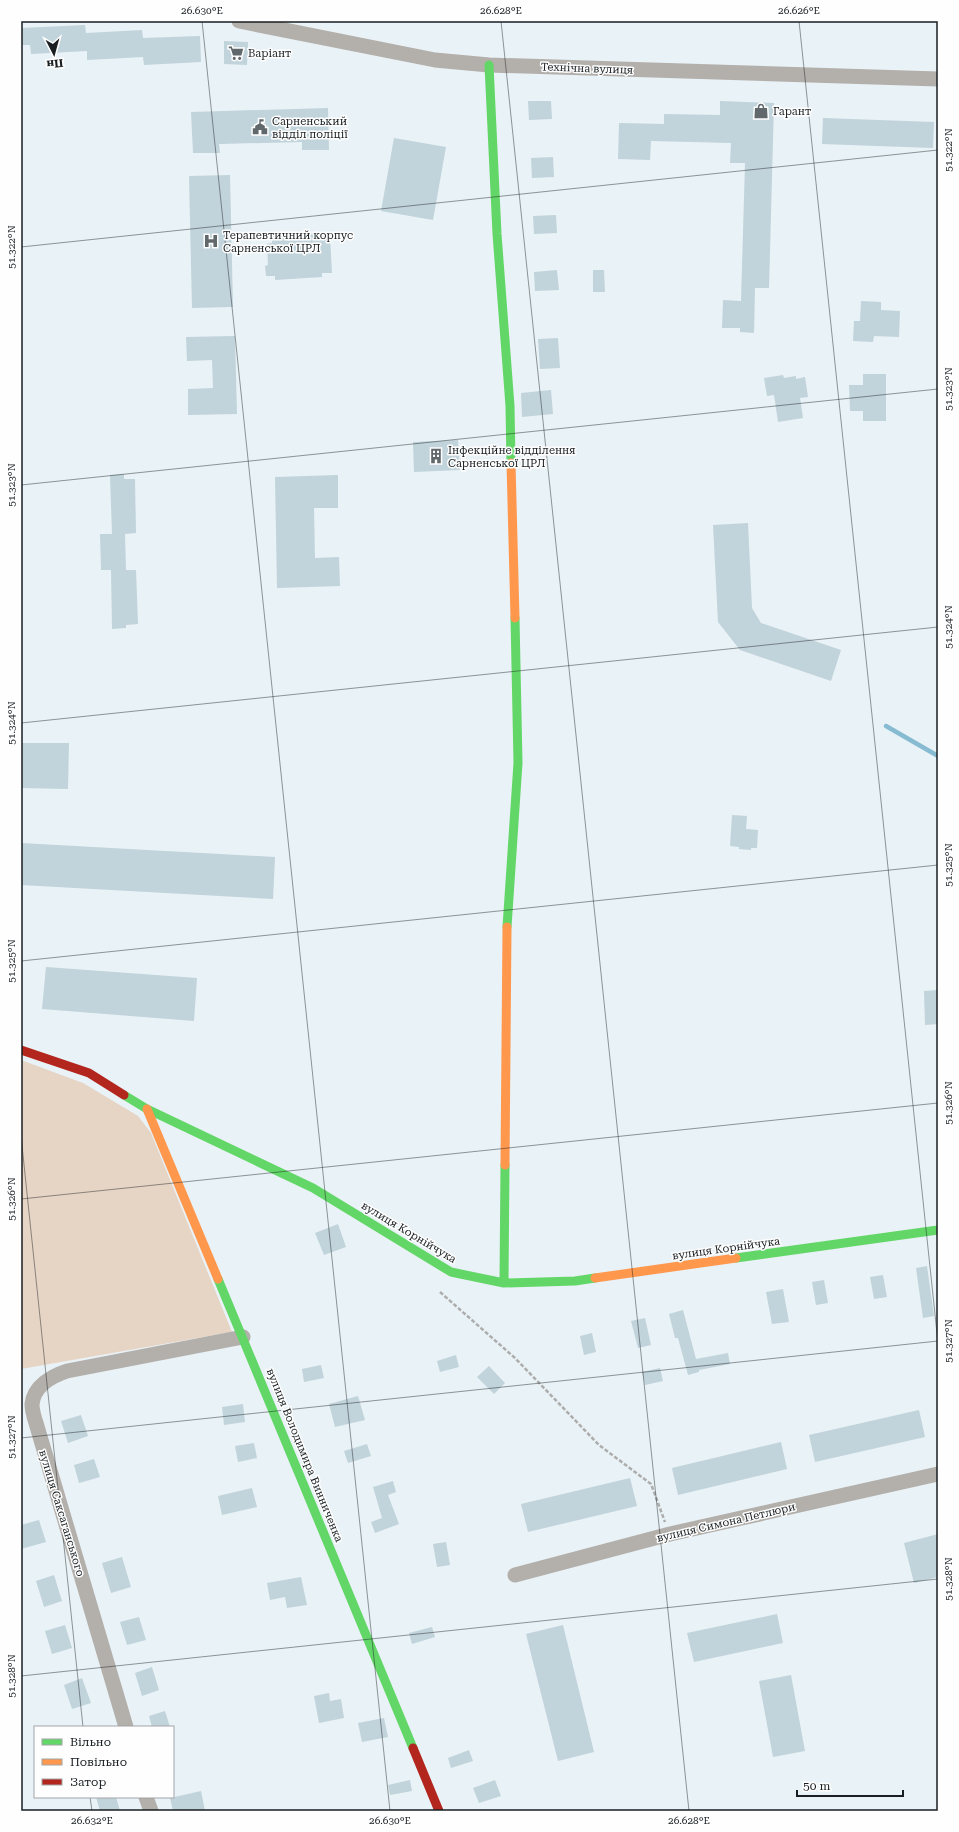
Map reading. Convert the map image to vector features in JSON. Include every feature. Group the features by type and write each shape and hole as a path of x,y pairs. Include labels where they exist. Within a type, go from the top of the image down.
{"street":[{"name":"Технічна вулиця","path":"240,21 434,60 489,65 938,79"},
{"path":"489,65 497,234 510,406 518,763 507,930 504,1283"},
{"name":"вулиця Корнійчука","path":"21,1050 89,1073 147,1108 313,1188 450,1272 504,1283 575,1281 938,1230"},
{"name":"вулиця Володимира Винниченка","path":"147,1108 439,1811"},
{"name":"вулиця Саксаганського","path":"126,1726 36,1423 32,1405 34,1397 44,1384 54,1376 67,1371 243,1337"},
{"name":"вулиця Симона Петлюри","path":"514,1575 670,1534 938,1474"},
{"path":"146,1798 151,1811"}],"path":[{"path":"440,1292 515,1358 599,1445 651,1484 670,1534"}],"shaded area":[{"path":"21,1060 83,1083 138,1116 151,1133 232,1332 21,1369"}],"building":[{"path":"85,25 86,33 142,30 143,38 200,36 201,62 144,65 143,57 87,60 87,51 31,54 30,45 21,45 21,28"},
{"name":"Варіант","path":"224,41 248,42 247,65 224,64"},
{"path":"528,101 551,101 552,119 529,120"},
{"path":"720,101 774,103 769,288 755,288 754,333 740,332 740,328 722,328 723,300 741,301 745,163 730,163 731,143 651,141 650,160 618,159 619,123 664,124 664,114 720,115"},
{"name":"Сарненський відділ поліції","path":"328,108 329,150 302,150 302,142 219,144 220,153 193,153 191,112"},
{"path":"823,118 934,122 933,148 822,144"},
{"path":"394,138 446,147 433,220 381,211"},
{"path":"553,157 554,177 532,178 531,158"},
{"name":"Терапевтичний корпус Сарненської ЦРЛ","path":"230,175 233,307 192,308 189,176"},
{"path":"556,215 557,233 534,234 533,216"},
{"path":"319,233 319,236 330,236 332,273 322,273 322,277 275,280 275,276 266,276 265,266 268,265 267,244 272,243 272,235"},
{"path":"557,270 559,290 535,291 534,272"},
{"path":"593,270 604,270 605,292 593,292"},
{"path":"861,301 881,302 881,310 900,311 899,337 874,336 873,342 853,341 854,321 860,321"},
{"path":"235,336 237,414 188,415 188,389 213,388 212,360 187,361 186,337"},
{"path":"558,338 560,368 540,369 538,339"},
{"path":"863,374 886,374 886,421 863,421 863,411 850,411 849,385 863,385"},
{"path":"783,375 784,378 796,376 796,379 805,377 808,397 800,398 803,418 778,422 774,395 767,396 764,378"},
{"path":"551,390 553,414 522,417 521,393"},
{"name":"Інфекційне відділення Сарненської ЦРЛ","path":"458,440 460,470 414,472 413,442"},
{"path":"124,474 124,479 135,479 136,533 125,534 126,570 136,570 138,624 126,625 126,628 112,629 111,570 101,570 100,534 112,534 110,475"},
{"path":"338,475 338,508 314,508 315,558 339,557 340,586 277,588 275,477"},
{"path":"748,523 752,608 761,623 841,650 831,681 740,650 718,622 713,525"},
{"path":"21,743 69,743 68,789 21,788"},
{"path":"732,815 747,816 746,829 758,830 757,848 751,848 751,850 739,849 739,847 730,846"},
{"path":"21,843 275,857 273,899 21,885"},
{"path":"46,967 197,978 194,1021 42,1009"},
{"path":"938,990 938,1024 925,1025 924,991"},
{"path":"338,1224 346,1247 324,1255 315,1233"},
{"path":"927,1266 934,1316 923,1318 916,1268"},
{"path":"883,1275 887,1297 874,1299 870,1277"},
{"path":"824,1280 828,1303 816,1305 812,1282"},
{"path":"783,1289 789,1322 772,1324 766,1292"},
{"path":"683,1310 696,1359 728,1353 730,1364 699,1370 699,1372 688,1375 678,1338 675,1338 669,1314"},
{"path":"645,1318 651,1345 638,1348 631,1321"},
{"path":"592,1333 596,1352 584,1355 580,1336"},
{"path":"456,1355 459,1367 440,1372 437,1361"},
{"path":"321,1365 324,1378 304,1382 302,1369"},
{"path":"489,1366 505,1383 494,1394 477,1377"},
{"path":"660,1368 663,1381 645,1385 642,1372"},
{"path":"358,1396 365,1420 335,1427 329,1404"},
{"path":"243,1404 245,1422 224,1425 222,1407"},
{"path":"919,1410 925,1437 815,1462 809,1435"},
{"path":"81,1415 88,1436 68,1443 61,1421"},
{"path":"781,1442 787,1469 678,1495 672,1468"},
{"path":"254,1443 257,1458 238,1462 235,1446"},
{"path":"367,1444 371,1456 348,1463 344,1451"},
{"path":"94,1459 100,1477 79,1483 74,1465"},
{"path":"630,1478 637,1506 528,1532 521,1504"},
{"path":"393,1481 396,1492 388,1495 399,1524 375,1533 371,1522 382,1518 373,1487"},
{"path":"252,1488 257,1507 222,1515 218,1496"},
{"path":"39,1520 46,1542 21,1549 21,1525"},
{"path":"938,1534 938,1577 914,1583 904,1543"},
{"path":"446,1542 450,1565 437,1567 433,1544"},
{"path":"122,1557 131,1587 111,1593 102,1563"},
{"path":"54,1575 62,1601 44,1607 36,1581"},
{"path":"301,1577 307,1605 287,1608 285,1597 270,1600 267,1583"},
{"path":"777,1614 783,1643 694,1662 687,1633"},
{"path":"139,1617 146,1640 127,1645 120,1622"},
{"path":"65,1625 72,1648 52,1654 45,1631"},
{"path":"563,1625 594,1752 558,1761 526,1634"},
{"path":"432,1627 435,1637 412,1644 409,1633"},
{"path":"152,1667 159,1690 142,1696 135,1673"},
{"path":"791,1675 805,1751 773,1757 759,1681"},
{"path":"82,1678 91,1703 72,1709 64,1685"},
{"path":"329,1693 330,1701 341,1699 344,1718 319,1723 314,1696"},
{"path":"165,1711 170,1726 152,1726 149,1716"},
{"path":"384,1718 388,1737 362,1742 358,1723"},
{"path":"469,1750 473,1761 451,1768 448,1758"},
{"path":"410,1780 412,1791 390,1795 388,1785"},
{"path":"495,1780 501,1796 479,1803 473,1788"},
{"path":"201,1791 205,1811 173,1811 170,1798"},
{"path":"96,1798 116,1798 120,1811 100,1811"}],"waterway":[{"path":"886,726 938,756"}],"traffic: fast":[{"path":"489,65 497,234 510,406 511,463"},
{"path":"507,927 518,763 515,618"},
{"path":"124,1095 147,1109 313,1188 451,1272 504,1283 575,1281 595,1278"},
{"path":"504,1283 505,1165"},
{"path":"736,1258 938,1230"},
{"path":"218,1279 413,1748"}],"traffic: slow":[{"path":"511,463 515,618"},
{"path":"505,1165 507,927"},
{"path":"147,1109 218,1279"},
{"path":"595,1278 736,1258"}],"traffic: jam":[{"path":"21,1050 89,1073 124,1095"},
{"path":"413,1748 439,1811"}],"place":[{"name":"Варіант","path":"236,53"},
{"name":"Гарант","path":"761,111"},
{"name":"Сарненський відділ поліції","path":"260,127"},
{"name":"Терапевтичний корпус Сарненської ЦРЛ","path":"211,241"},
{"name":"Інфекційне відділення Сарненської ЦРЛ","path":"436,456"}]}
